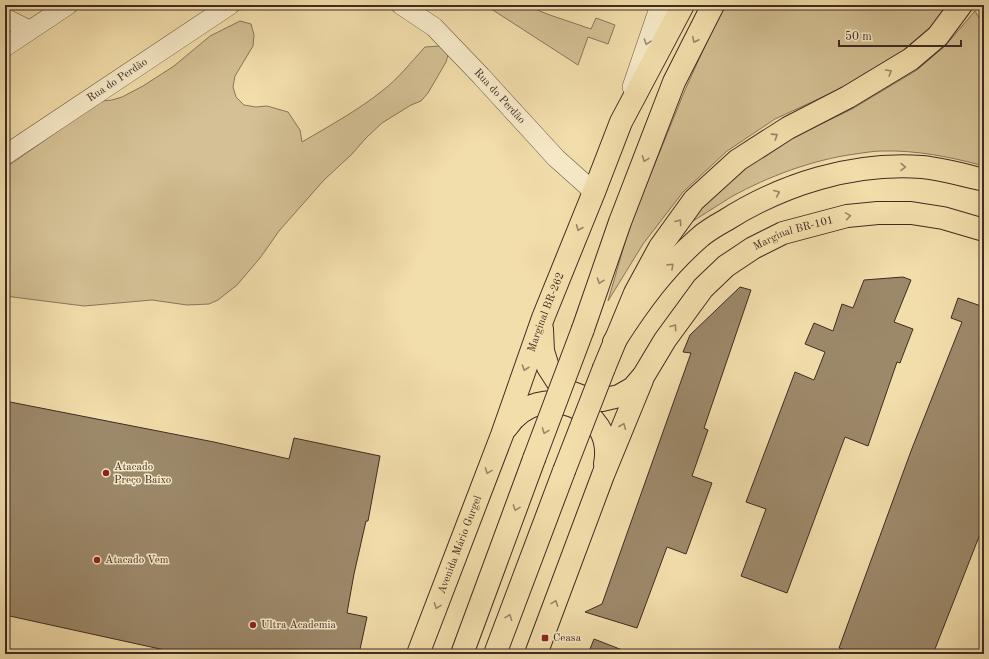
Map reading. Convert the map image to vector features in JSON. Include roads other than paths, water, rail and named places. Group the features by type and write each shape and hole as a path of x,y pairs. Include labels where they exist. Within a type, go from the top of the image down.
{"main road":[{"name":"Marginal BR-262","path":"502,435 543,318 621,122 683,5"},
{"path":"462,654 583,329 620,222 674,82 713,5"},
{"path":"495,654 614,342 635,293 660,247 694,200 738,160 788,128 848,97 911,58 938,36 961,5"},
{"path":"614,342 640,303 664,272 701,236 742,210 778,193 811,181 844,172 882,167 922,167 984,180"},
{"name":"Marginal BR-101","path":"652,360 665,340 708,284 726,266 753,248 783,233 847,216 878,213 912,213 943,218 984,230"},
{"path":"543,318 543,351 548,367 557,381 570,392 586,398 602,400 619,396 633,388 644,375 652,360"},
{"path":"536,654 603,475 639,387 652,360"},
{"path":"502,435 512,419 527,408 545,402 564,402 581,409 595,422 604,438 607,456 603,475"},
{"name":"Avenida Mário Gurgel","path":"418,654 502,435"}],"street":[{"path":"5,46 68,5"},
{"name":"Rua do Perdão","path":"5,155 230,5"},
{"name":"Rua do Perdão","path":"401,5 434,27 556,158 594,192"},
{"path":"621,122 660,5"},
{"path":"5,18 29,30"}],"place":[{"name":"Atacado Preço Baixo","path":"106,473"},
{"name":"Atacado Vem","path":"97,560"},
{"name":"Ultra Academia","path":"253,625"},
{"name":"Ceasa","path":"545,638"}]}
